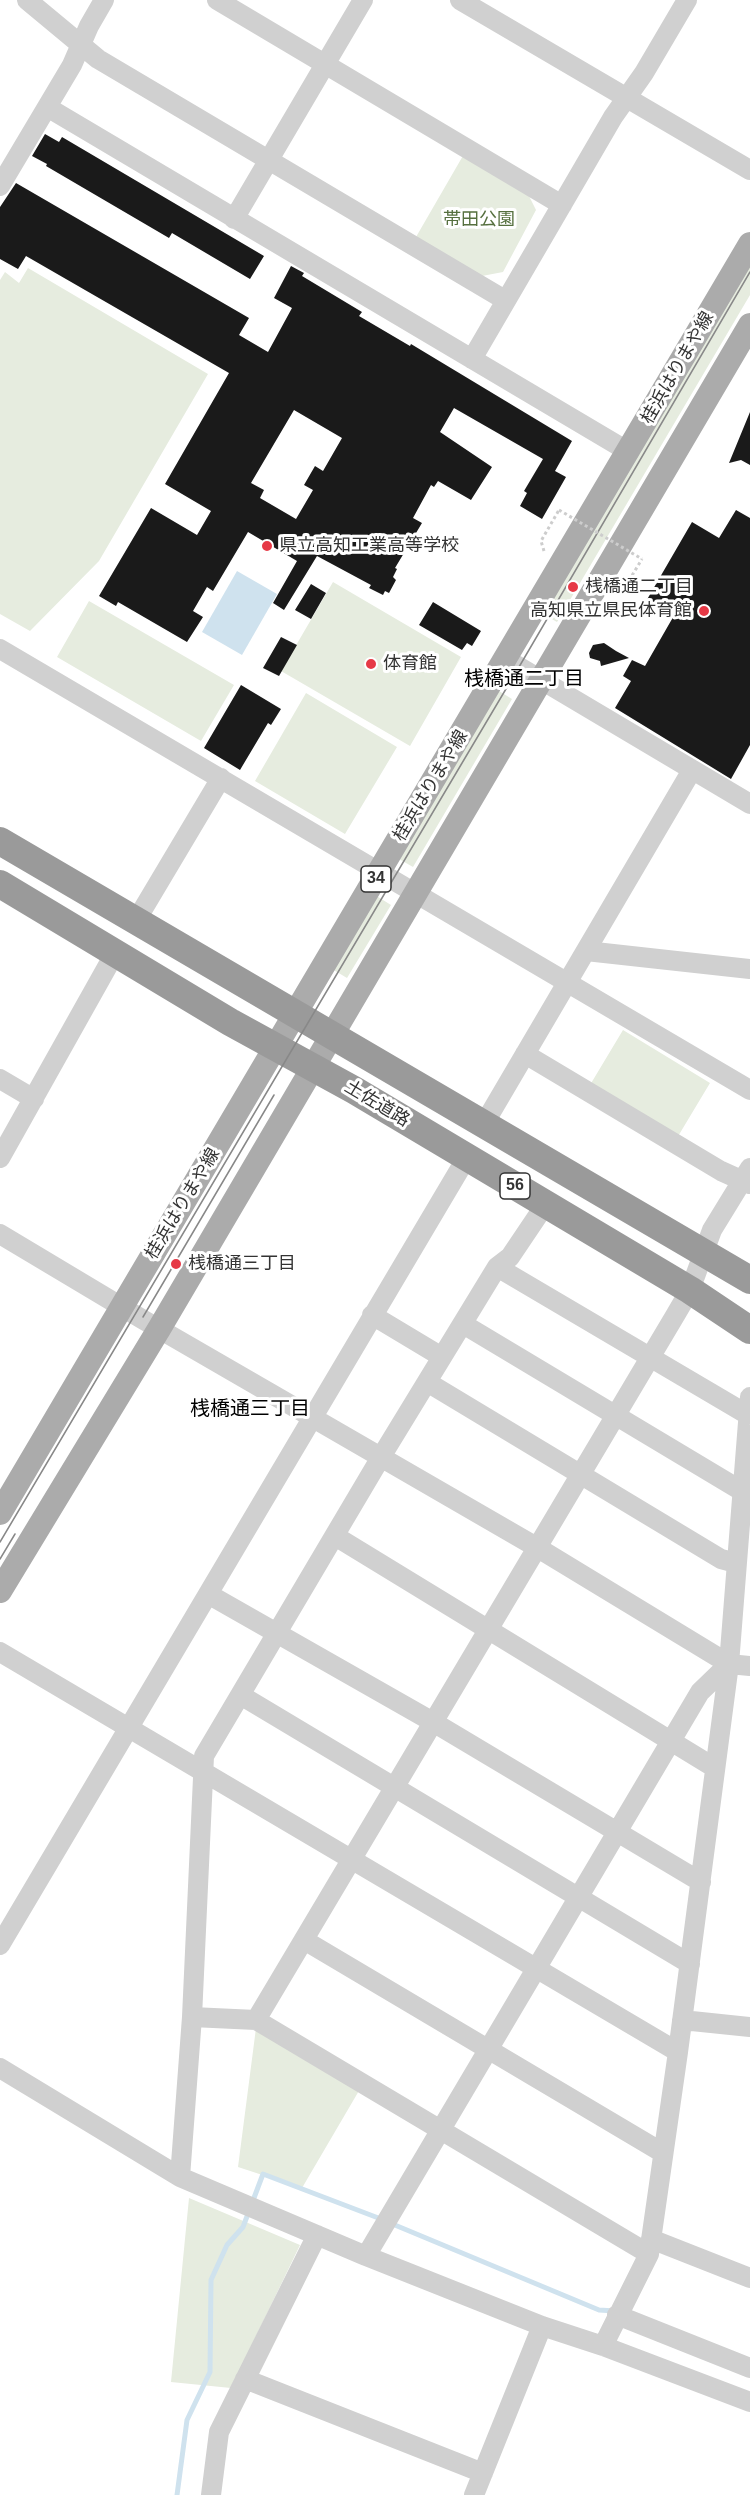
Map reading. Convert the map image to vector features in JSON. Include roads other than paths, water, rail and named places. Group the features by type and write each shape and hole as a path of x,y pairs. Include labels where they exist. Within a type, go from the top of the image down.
{"highway":[{"name":"土佐道路","path":"0,841 137,919 296,1015 750,1280"},
{"name":"土佐道路","path":"0,884 230,1022 313,1066 690,1290 750,1330"}],"main road":[{"name":"桂浜はりまや線","path":"0,1514 750,244"},
{"name":"34","path":"0,1591 159,1329 750,325"}],"street":[{"path":"27,0 98,59 506,300"},
{"path":"3,172 46,107 82,45 89,26 104,0"},
{"path":"217,0 562,205"},
{"path":"234,219 363,0"},
{"path":"460,0 750,170"},
{"path":"472,359 613,117 644,73 679,3"},
{"path":"46,107 629,452"},
{"path":"0,649 750,1090"},
{"path":"506,659 750,804"},
{"path":"484,1124 692,770"},
{"path":"137,919 221,778"},
{"path":"586,951 750,969"},
{"path":"0,1158 115,954"},
{"path":"256,2020 690,1290 712,1230 748,1178 721,1171 525,1054"},
{"path":"0,1079 34,1099"},
{"path":"0,1945 466,1157"},
{"path":"180,2177 192,2017 204,1756 242,1696 442,1357 497,1268 510,1257 545,1204"},
{"path":"0,1234 159,1329 538,1548 729,1664 750,1666"},
{"path":"497,1268 650,1358 749,1406 746,1494 736,1563 729,1664 650,2246 603,2346"},
{"path":"372,1316 442,1357"},
{"path":"463,1324 617,1414 746,1494"},
{"path":"427,1382 721,1559 736,1563"},
{"path":"335,1536 715,1768"},
{"path":"208,1594 279,1632 701,1882"},
{"path":"0,1652 202,1772 353,1858 678,2052"},
{"path":"366,2256 700,1692 729,1664"},
{"path":"242,1696 690,1964"},
{"path":"304,1940 663,2154"},
{"path":"192,2017 256,2020 442,2129 650,2246 750,2278"},
{"path":"682,2020 750,2027"},
{"path":"0,2068 180,2177 366,2256 542,2326 603,2346 750,2402"},
{"path":"211,2495 219,2432 317,2235"},
{"path":"617,2315 750,2368"},
{"path":"474,2495 542,2326"},
{"path":"245,2379 483,2473"}],"water":[{"path":"237,571 277,594 242,655 202,632"}],"waterway":[{"path":"177,2495 187,2420 210,2372 211,2280 227,2245 243,2227 263,2174 381,2219"},
{"path":"390,2223 599,2310 615,2311"}],"tram line":[{"path":"0,1542 519,667 750,272"},
{"path":"143,1317 274,1095"},
{"path":"0,1559 15,1534"}],"place":[{"name":"県立高知工業高等学校","path":"267,546"},
{"name":"桟橋通二丁目","path":"573,587"},
{"name":"高知県立県民体育館","path":"704,611"},
{"name":"体育館","path":"371,664"},
{"name":"桟橋通三丁目","path":"176,1264"}],"district":[{"name":"桟橋通二丁目","path":"524,679"},
{"name":"桟橋通三丁目","path":"250,1409"}],"park label":[{"name":"帯田公園","path":"479,220"}]}
